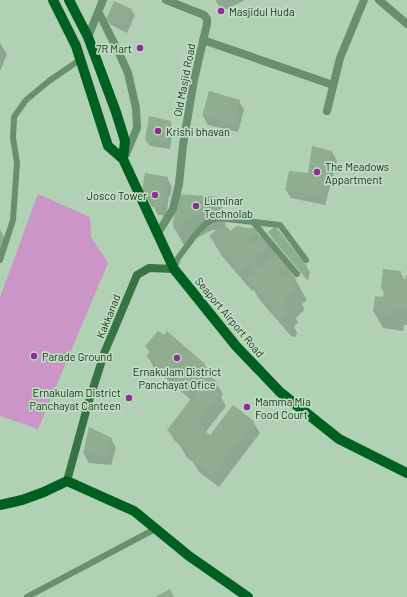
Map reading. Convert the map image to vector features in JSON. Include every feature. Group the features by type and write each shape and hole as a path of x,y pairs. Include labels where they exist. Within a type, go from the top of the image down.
{"main road":[{"name":"Seaport Airport Road","path":"53,0 81,59 108,146 123,159 174,269 236,346 280,392 339,439 407,473"},
{"path":"69,0 88,36 126,141 123,159"},
{"name":"Kakkanad","path":"67,481 88,404 105,351 137,275 149,268 174,269"},
{"path":"0,505 22,500 67,481 134,512 189,556 248,597"}],"street":[{"path":"88,36 99,13 103,0"},
{"name":"Old Masjid Road","path":"158,233 173,209 179,184 183,145 194,80 207,19 204,15 166,0"},
{"path":"327,111 340,58 364,0"},
{"path":"379,0 407,24"},
{"path":"99,13 128,73 136,108 137,128 123,159"},
{"path":"203,40 333,85"}],"lane":[{"path":"0,260 13,220 17,163 13,138 14,117 26,100 49,81 81,59"},
{"path":"174,269 183,249 199,230 208,222 217,218 280,225 306,260"},
{"path":"253,222 297,274"},
{"path":"27,597 155,529"}],"shaded area":[{"name":"Parade Ground","path":"38,194 90,217 91,237 108,263 38,429 0,416 0,297"}],"building":[{"path":"114,1 132,9 124,27 106,20"},
{"path":"209,91 240,100 234,124 202,116"},
{"name":"Krishi bhavan","path":"149,116 171,121 167,144 145,140"},
{"name":"The Meadows Appartment","path":"312,146 332,151 320,197 285,190 289,171 308,173"},
{"name":"Josco Tower","path":"145,173 168,177 161,210 152,206 153,200 146,199 147,191 142,190"},
{"name":"Luminar Technolab","path":"178,194 218,197 216,214 202,214 174,230 173,222"},
{"path":"222,225 230,231 237,226 255,228 258,232 248,240 252,243 260,236 263,236 269,240 264,243 267,245 267,249 254,260 261,267 277,255 285,259 285,267 277,273 280,277 288,272 292,273 296,279 291,283 293,290 285,297 288,302 283,305 286,312 285,316 278,316 246,278 255,271 249,264 240,271 209,236"},
{"path":"275,226 307,266 305,277 268,232"},
{"path":"383,269 401,271 400,279 405,280 407,275 407,311 395,309 394,315 373,312 375,296 383,297 384,289 381,289"},
{"path":"158,331 164,335 167,331 205,364 184,388 146,356 151,351 145,346"},
{"path":"206,373 217,382 212,388 220,394 196,425 210,435 233,405 254,421 212,476 191,460 193,457 180,446 183,442 167,430 204,382 201,379"},
{"path":"89,427 112,438 106,456 83,454"},
{"path":"170,589 174,597 155,597"}],"place":[{"name":"Masjidul Huda","path":"221,11"},
{"name":"7R Mart","path":"140,48"},
{"name":"Krishi bhavan","path":"158,131"},
{"name":"The Meadows Appartment","path":"317,172"},
{"name":"Josco Tower","path":"155,195"},
{"name":"Luminar Technolab","path":"196,206"},
{"name":"Parade Ground","path":"34,356"},
{"name":"Ernakulam District Panchayat Ofice","path":"177,358"},
{"name":"Ernakulam District Panchayat Canteen","path":"129,398"},
{"name":"Mamma Mia Food Court","path":"247,407"}]}
